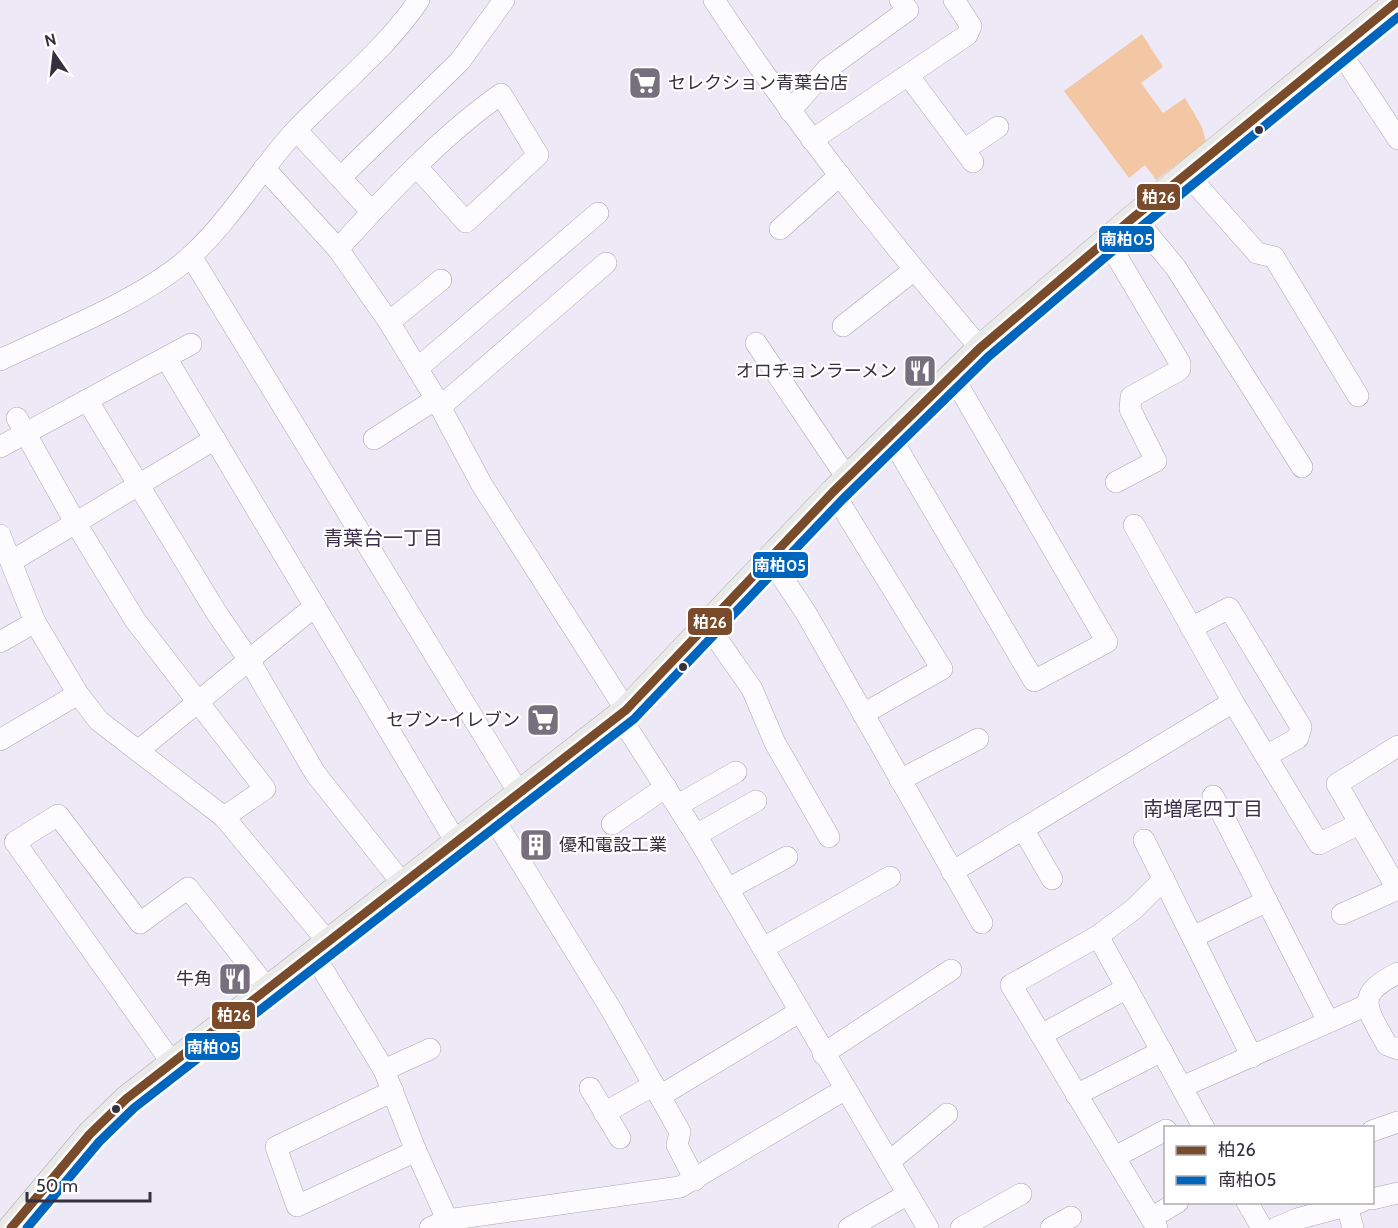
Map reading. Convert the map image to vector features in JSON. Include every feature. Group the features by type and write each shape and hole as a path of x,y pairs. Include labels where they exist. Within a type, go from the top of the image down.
{"main road":[{"path":"11,1228 90,1134 126,1100 622,712 708,626 840,485 980,348 1134,217 1398,1"}],"street":[{"path":"0,360 140,292 191,256 216,230 296,130 403,23 419,0"},
{"path":"341,177 460,61 504,0"},
{"path":"714,0 812,140 914,270 980,348"},
{"path":"790,111 826,69 908,10 900,0"},
{"path":"812,140 970,31 966,16 954,0"},
{"path":"1339,50 1398,139"},
{"path":"908,75 968,156 998,127"},
{"path":"338,249 417,167 470,117 501,94 538,155 466,222 417,167"},
{"path":"296,130 372,212"},
{"path":"264,168 338,249 418,368 482,485 696,835 844,1090 928,1228"},
{"path":"1187,174 1257,253 1274,256 1358,396"},
{"path":"780,229 840,175"},
{"path":"418,368 598,213"},
{"path":"1134,217 1176,268 1302,466"},
{"path":"1107,240 1180,363 1180,369 1176,372 1131,398 1130,409 1156,461 1116,482"},
{"path":"191,256 519,794"},
{"path":"374,439 438,403 606,262"},
{"path":"843,326 914,270"},
{"path":"389,322 441,280"},
{"path":"756,343 840,485 942,669 863,714"},
{"path":"0,447 21,425 87,400 191,344"},
{"path":"166,358 456,842"},
{"path":"890,436 1034,681 1107,642 952,375"},
{"path":"87,400 216,612 249,660 315,773 402,883"},
{"path":"21,425 75,522 135,620 200,701 265,789 224,817"},
{"path":"12,561 215,439"},
{"path":"1134,525 1233,702 1319,844 1359,824"},
{"path":"0,537 12,561 35,621 78,694 99,721 224,817 320,948 384,1070 443,1225 661,1192 695,1180 844,1090"},
{"path":"770,559 806,614 981,923"},
{"path":"138,751 315,606"},
{"path":"1191,628 1229,608 1301,727 1298,738 1266,756"},
{"path":"0,642 35,621"},
{"path":"708,626 752,689 775,743 830,837"},
{"path":"0,740 78,694"},
{"path":"952,872 1233,702"},
{"path":"900,780 978,740"},
{"path":"1342,914 1398,890 1337,784 1398,747"},
{"path":"678,806 736,772"},
{"path":"612,824 666,787"},
{"path":"1213,796 1328,1021"},
{"path":"696,835 756,801"},
{"path":"491,814 612,1011 680,1132 677,1145 695,1180"},
{"path":"171,1063 15,842 58,815 140,923 188,888 268,989"},
{"path":"1023,829 1052,879"},
{"path":"1144,840 1252,1057"},
{"path":"728,889 787,857"},
{"path":"763,948 890,877"},
{"path":"1164,879 1134,909 1098,936 1011,985 1154,1223 1177,1204"},
{"path":"1193,937 1267,901"},
{"path":"1098,936 1200,1121 1179,1126"},
{"path":"824,1054 951,970"},
{"path":"1398,974 1370,990 1367,1005 1387,1045 1398,1048"},
{"path":"1041,1035 1127,988"},
{"path":"1182,1087 1367,1005"},
{"path":"604,1113 657,1091 799,1012"},
{"path":"384,1070 430,1049"},
{"path":"1076,1095 1162,1051"},
{"path":"590,1088 620,1138"},
{"path":"393,1091 276,1146 297,1206 416,1151"},
{"path":"889,1162 947,1114"},
{"path":"1374,1130 1398,1122"},
{"path":"1115,1157 1164,1131"},
{"path":"1374,1199 1398,1193"},
{"path":"849,1228 908,1194"},
{"path":"961,1228 1021,1194"},
{"path":"1248,1204 1262,1228"},
{"path":"1276,1228 1297,1219 1351,1204 1353,1228"},
{"path":"1051,1228 1071,1217"},
{"path":"0,1221 3,1228"}],"shaded area":[{"path":"1142,34 1163,67 1141,83 1163,113 1185,98 1202,127 1206,142 1156,180 1145,165 1129,178 1064,91"}],"transit line":[{"name":"柏26","path":"11,1228 90,1134 126,1099 626,710 833,492 980,348 1134,217 1398,1"},
{"name":"南柏05","path":"27,1228 99,1142 134,1108 634,719 842,500 988,357 1142,226 1398,17"}],"place":[{"name":"セレクション青葉台店","path":"645,83"},
{"name":"オロチョンラーメン","path":"920,371"},
{"name":"セブン-イレブン","path":"543,720"},
{"name":"優和電設工業","path":"536,845"},
{"name":"牛角","path":"235,979"}],"district":[{"name":"青葉台一丁目","path":"383,538"},
{"name":"南増尾四丁目","path":"1203,809"}]}
